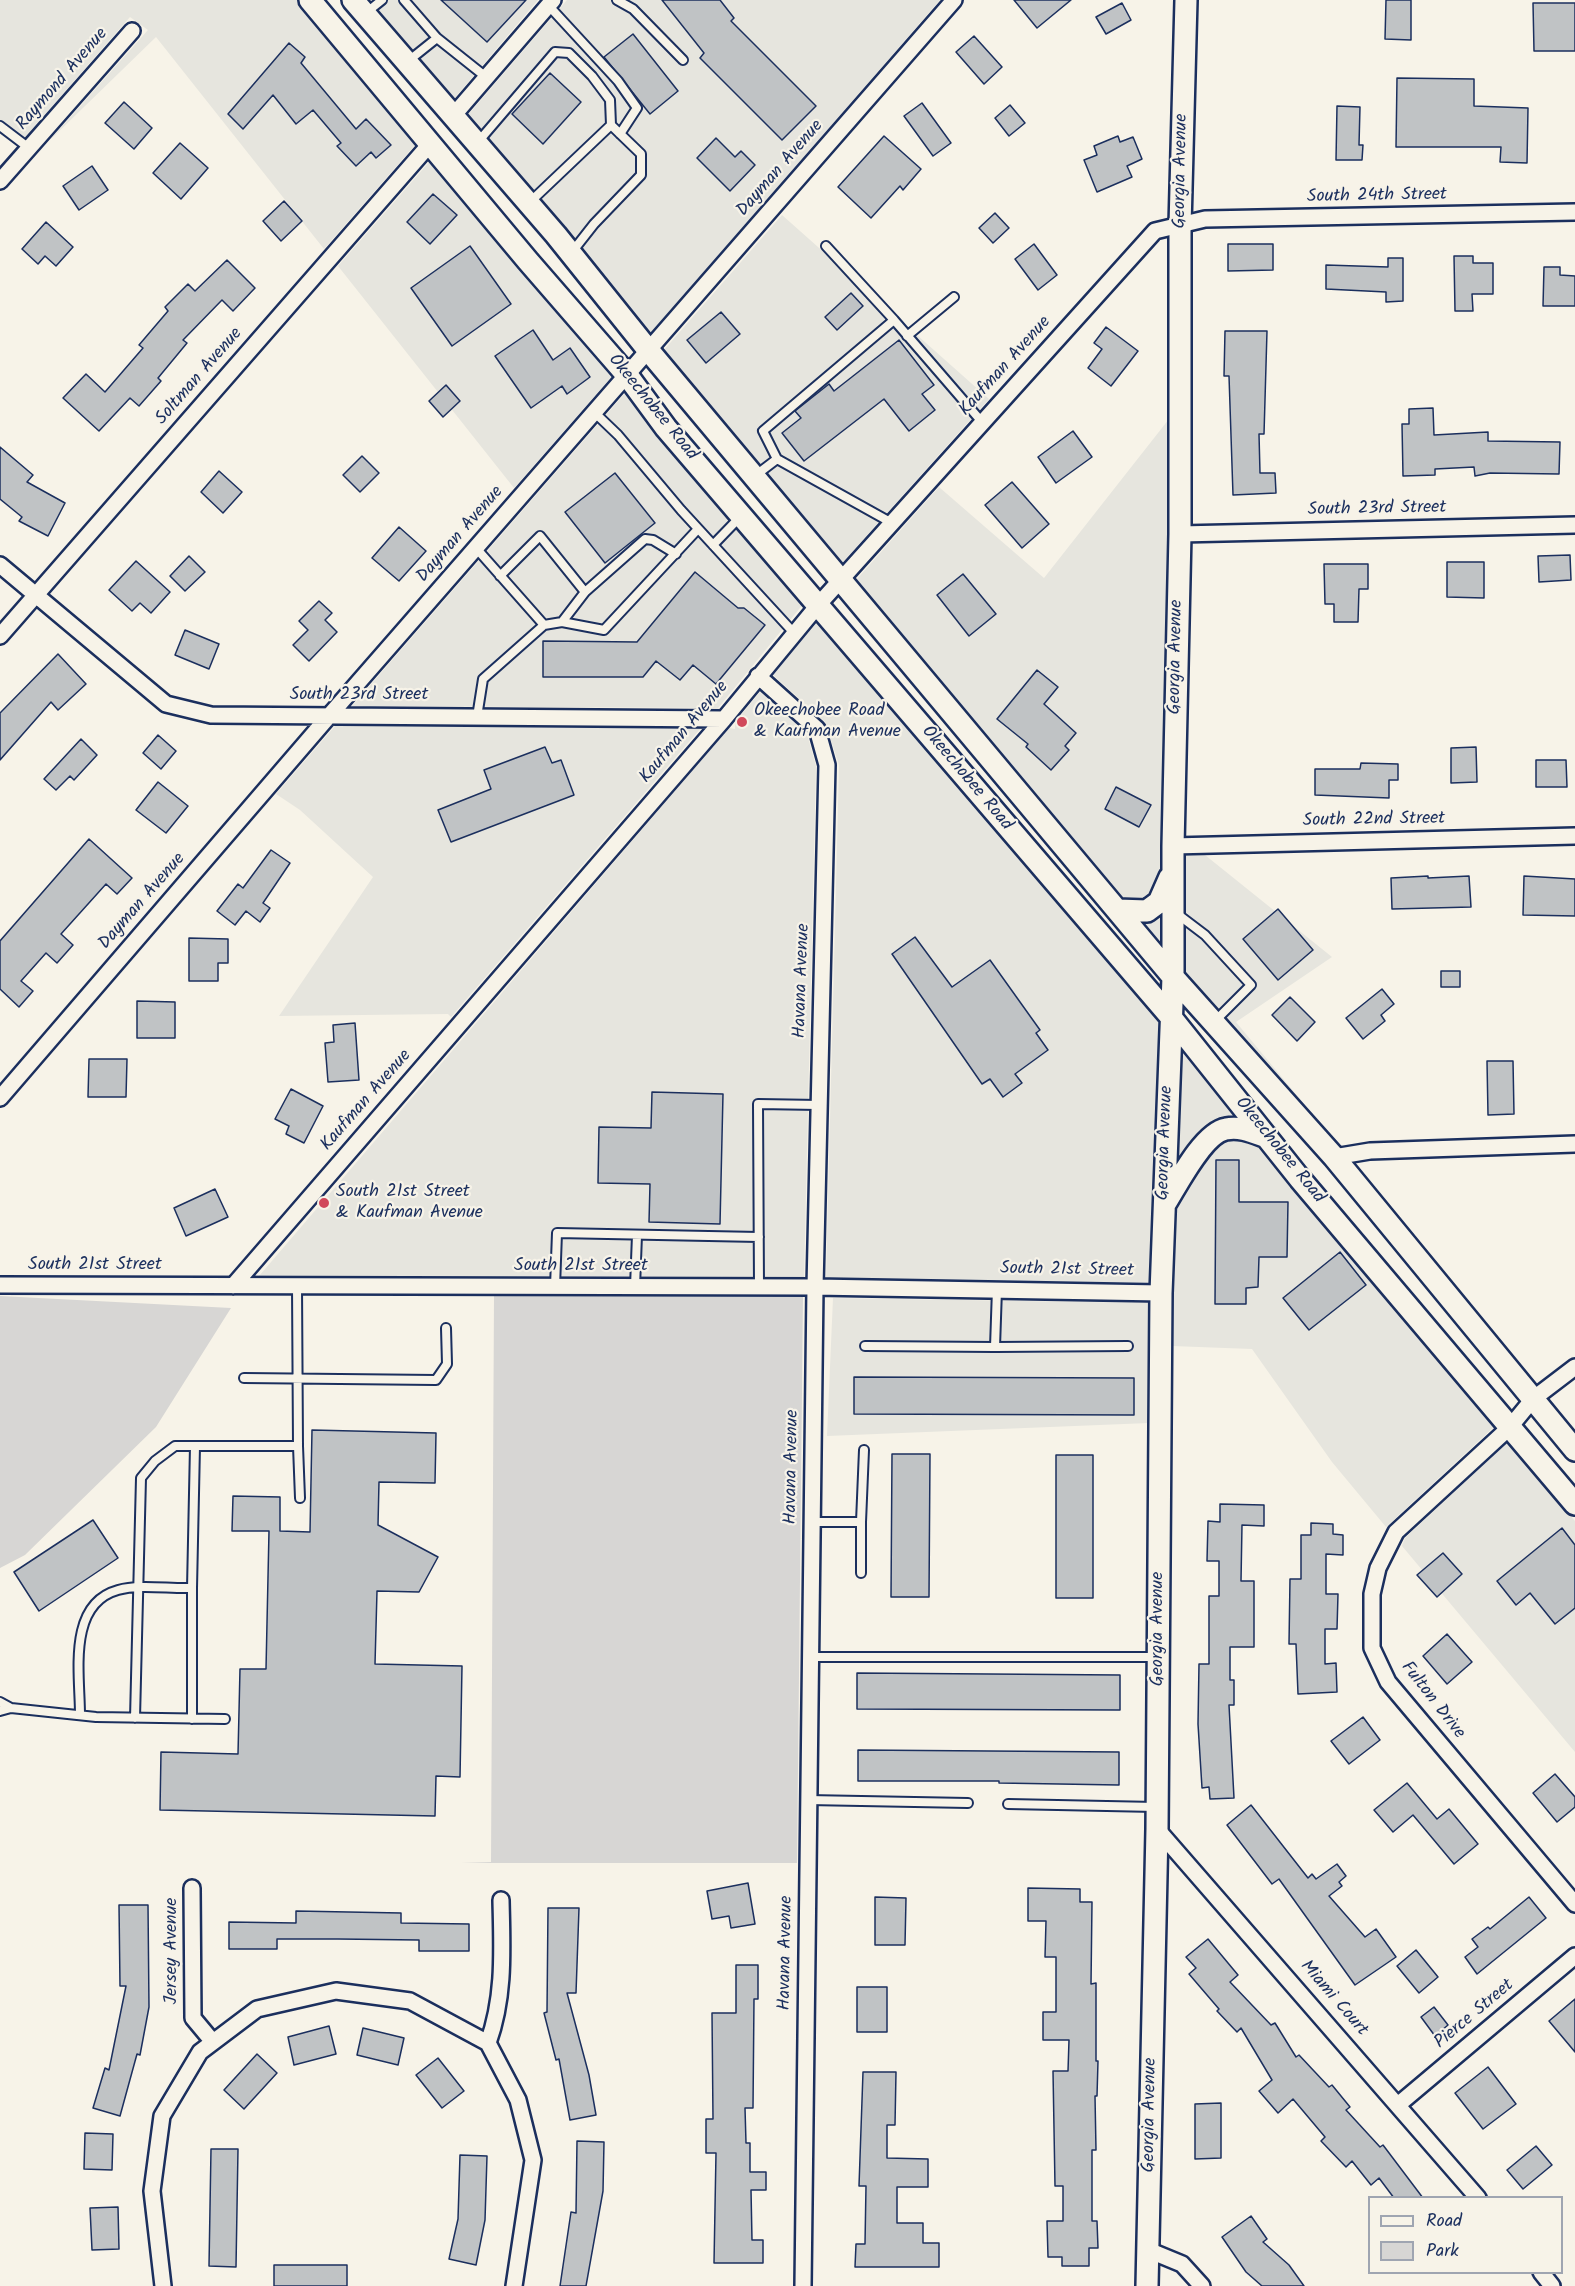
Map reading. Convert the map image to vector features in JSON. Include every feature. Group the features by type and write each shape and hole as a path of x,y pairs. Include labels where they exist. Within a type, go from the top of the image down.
{"main road":[{"name":"Okeechobee Road","path":"310,0 627,375 666,428 1170,1016 1266,1137 1575,1504"},
{"name":"Georgia Avenue","path":"1147,2286 1158,1807 1161,1293 1173,977 1173,846 1180,534 1180,226 1186,0"},
{"name":"Okeechobee Road","path":"359,7 571,253 649,351 1173,977 1334,1157 1575,1450"},
{"path":"1117,910 1147,911 1159,902 1173,871"},
{"path":"1165,1205 1211,1136 1224,1129 1246,1129 1266,1137"}],"street":[{"name":"Dayman Avenue","path":"0,1098 329,716 954,0"},
{"path":"453,116 550,2"},
{"name":"Raymond Avenue","path":"0,181 132,31"},
{"name":"Soltman Avenue","path":"0,636 430,144"},
{"name":"South 24th Street","path":"1180,226 1206,219 1575,212"},
{"name":"Kaufman Avenue","path":"233,1286 724,719 819,604 1155,231 1180,226"},
{"name":"South 23rd Street","path":"1180,534 1575,525"},
{"name":"South 23rd Street","path":"0,565 166,704 211,715 724,719"},
{"name":"Havana Avenue","path":"758,676 817,729 828,765 811,1522 803,2286"},
{"name":"South 22nd Street","path":"1173,846 1575,836"},
{"path":"1334,1157 1370,1151 1575,1144"},
{"name":"South 21st Street","path":"0,1285 815,1287 1161,1293"},
{"name":"Fulton Drive","path":"1573,1373 1533,1399 1510,1427 1396,1532 1378,1568 1372,1594 1372,1648 1388,1682 1575,1904"},
{"name":"Miami Court","path":"1157,1829 1399,2104 1476,2196"},
{"name":"Jersey Avenue","path":"192,1888 193,2018 213,2042"},
{"path":"488,2043 498,2016 502,1971 501,1900"},
{"name":"Pierce Street","path":"1399,2104 1575,1956"},
{"path":"163,2286 152,2191 162,2116 200,2052 257,2009 336,1991 411,2001 488,2043 518,2100 533,2160 514,2286"},
{"path":"1148,2250 1182,2264 1202,2286"},
{"path":"1543,2274 1552,2286"}],"lane":[{"path":"359,7 382,0"},
{"path":"404,0 436,38 486,77"},
{"path":"616,0 633,9 683,60"},
{"path":"550,2 618,81 637,108 620,134"},
{"path":"407,62 436,38"},
{"path":"477,143 555,52 569,53 592,76 610,100 611,125 641,154 641,175 594,224 571,253"},
{"path":"529,203 611,125"},
{"path":"0,126 29,148"},
{"path":"826,246 894,320 982,422"},
{"path":"907,336 954,297"},
{"path":"892,524 777,459 763,431 894,320"},
{"path":"594,412 618,435 698,529 794,633"},
{"path":"754,476 777,459"},
{"path":"712,544 742,515"},
{"path":"477,717 483,679 544,625 562,622 604,630 698,529"},
{"path":"500,576 540,536 585,592"},
{"path":"562,622 585,592 645,539 653,540 676,554"},
{"path":"476,548 544,625"},
{"path":"1173,910 1205,935 1251,985 1214,1023"},
{"path":"759,1287 758,1104 819,1105"},
{"path":"555,1287 557,1233 759,1237"},
{"path":"635,1287 637,1235"},
{"path":"297,1286 300,1498"},
{"path":"995,1347 997,1289"},
{"path":"244,1378 436,1380 447,1364 446,1328"},
{"path":"865,1346 1128,1346"},
{"path":"135,1718 141,1478 155,1461 175,1446 298,1446"},
{"path":"192,1719 195,1446"},
{"path":"861,1574 864,1450"},
{"path":"811,1522 861,1522"},
{"path":"80,1715 81,1633 85,1617 93,1605 108,1594 120,1589 192,1588"},
{"path":"810,1657 1158,1657"},
{"path":"0,1702 11,1708"},
{"path":"0,1711 11,1708 135,1718 225,1719"},
{"path":"808,1800 968,1803"},
{"path":"1008,1804 1158,1807"}],"shaded area":[{"path":"0,0 297,0 416,144 324,249 156,37 49,141 148,30 130,17 18,145 0,120"},
{"path":"367,0 538,0 453,100"},
{"path":"567,0 940,0 649,335 565,229 467,116"},
{"path":"430,161 613,375 514,488 338,266"},
{"path":"782,215 989,399 842,563 663,351"},
{"path":"626,392 657,434 804,603 718,708 352,706"},
{"path":"1169,419 1162,947 856,580 939,487 1044,578"},
{"path":"819,620 957,786 1159,1019 1150,1283 826,1278 839,765 825,722 773,675"},
{"path":"760,692 807,734 816,766 804,1277 259,1276 729,728 735,729 735,722"},
{"path":"335,726 701,728 451,1017 448,1014 279,1016 373,877 300,810 276,794"},
{"path":"1205,855 1332,957 1236,1022 1339,1146 1185,974 1184,856"},
{"path":"1180,1046 1291,1185 1495,1426 1386,1527 1332,1462 1252,1349 1172,1346"},
{"path":"833,1298 1150,1303 1149,1423 827,1436"},
{"path":"1508,1442 1575,1521 1575,1752 1402,1546 1405,1538"}],"green space":[{"path":"0,1296 231,1308 156,1427 25,1555 0,1568"},
{"path":"494,1296 803,1297 797,1863 461,1863 491,1862"}],"building":[{"path":"441,0 526,0 487,42"},
{"path":"662,0 720,0 734,18 731,21 816,106 782,140 700,58 704,53"},
{"path":"1014,0 1071,0 1037,28"},
{"path":"1386,0 1411,0 1411,40 1385,39"},
{"path":"1122,3 1131,20 1106,34 1096,17"},
{"path":"1533,3 1575,3 1575,51 1534,51"},
{"path":"633,34 678,91 650,114 604,57"},
{"path":"974,36 1002,67 984,84 956,52"},
{"path":"289,43 305,57 301,63 356,129 366,119 391,145 376,158 371,152 356,166 337,146 341,143 313,110 296,124 273,95 243,129 228,114"},
{"path":"550,73 581,102 543,144 512,114"},
{"path":"1397,78 1474,79 1474,106 1528,108 1527,163 1500,162 1501,147 1396,147"},
{"path":"124,102 152,128 134,149 105,123"},
{"path":"922,103 951,143 933,156 904,116"},
{"path":"1010,105 1025,123 1009,136 995,118"},
{"path":"1337,106 1360,107 1359,145 1363,145 1362,160 1336,160"},
{"path":"884,136 921,169 903,190 900,186 871,218 838,187"},
{"path":"1118,136 1120,142 1133,137 1142,159 1127,166 1132,177 1097,192 1084,160 1097,155 1094,146"},
{"path":"716,138 735,157 741,151 755,165 730,191 697,158"},
{"path":"180,143 208,168 181,199 153,173"},
{"path":"92,166 108,190 79,210 63,186"},
{"path":"433,194 457,215 430,244 407,222"},
{"path":"284,201 302,221 281,241 263,221"},
{"path":"995,213 1009,228 993,243 979,228"},
{"path":"46,222 73,247 56,266 45,256 38,264 22,249"},
{"path":"1034,244 1057,275 1038,290 1015,259"},
{"path":"1228,244 1273,244 1273,270 1228,271"},
{"path":"470,246 511,304 452,346 411,288"},
{"path":"1454,256 1473,256 1473,263 1493,263 1493,294 1472,294 1473,311 1455,311"},
{"path":"1388,258 1403,258 1403,301 1386,302 1386,292 1326,289 1326,265 1388,267"},
{"path":"227,260 255,288 233,311 222,300 183,340 187,343 158,378 161,381 139,406 130,398 99,431 63,398 86,374 105,392 143,348 139,345 168,311 165,307 188,284 195,291"},
{"path":"1544,267 1560,267 1560,275 1575,276 1575,306 1543,306"},
{"path":"851,293 863,306 837,330 825,317"},
{"path":"721,312 740,334 706,363 687,340"},
{"path":"1106,327 1138,351 1111,386 1088,368 1102,349 1094,343"},
{"path":"533,330 553,360 570,348 590,377 567,394 562,386 531,408 495,356"},
{"path":"1225,331 1267,331 1264,434 1259,434 1260,473 1275,473 1276,493 1233,495 1229,376 1224,376"},
{"path":"899,340 934,385 922,394 935,410 909,431 884,399 804,461 782,433 801,418 795,411 829,384 834,391"},
{"path":"446,385 460,401 443,417 429,401"},
{"path":"1433,408 1434,435 1488,432 1488,441 1560,442 1559,474 1490,473 1475,476 1474,467 1435,469 1435,475 1403,476 1402,424 1409,424 1409,409"},
{"path":"1073,431 1092,457 1056,483 1038,457"},
{"path":"0,447 33,475 27,482 65,503 48,536 19,521 22,517 0,499"},
{"path":"362,456 379,473 360,492 343,475"},
{"path":"219,471 242,492 223,513 201,492"},
{"path":"615,473 655,523 605,563 565,512"},
{"path":"1012,482 1049,524 1022,548 985,505"},
{"path":"399,527 426,551 399,581 372,558"},
{"path":"1570,555 1571,580 1539,582 1538,556"},
{"path":"189,556 205,572 185,591 170,576"},
{"path":"136,561 170,592 151,613 140,603 132,611 109,590"},
{"path":"1447,562 1484,562 1484,598 1447,597"},
{"path":"1324,564 1368,564 1368,589 1359,589 1358,622 1334,622 1334,604 1325,604"},
{"path":"695,572 738,608 744,608 765,625 716,684 693,665 680,680 656,661 643,677 543,677 543,641 637,642"},
{"path":"963,574 996,614 969,636 937,595"},
{"path":"319,601 332,613 325,620 337,632 309,661 293,645 308,630 299,621"},
{"path":"185,630 219,644 209,669 175,655"},
{"path":"58,654 86,684 58,710 51,702 0,760 0,713"},
{"path":"1037,670 1058,687 1044,704 1076,733 1065,746 1069,750 1051,770 1026,747 1028,744 997,719"},
{"path":"158,735 176,751 161,769 143,753"},
{"path":"81,739 97,755 74,780 70,776 56,790 44,779"},
{"path":"545,747 552,763 561,760 574,795 451,842 438,810 491,789 484,770"},
{"path":"1476,747 1477,782 1451,783 1451,748"},
{"path":"1536,760 1566,760 1567,787 1536,787"},
{"path":"1361,763 1398,764 1398,780 1389,780 1389,798 1315,795 1315,769 1360,769"},
{"path":"158,782 188,806 166,833 136,810"},
{"path":"1116,787 1151,805 1139,827 1105,809"},
{"path":"89,839 132,878 117,894 106,884 61,934 73,945 57,963 46,953 21,981 33,991 19,1007 0,989 0,941"},
{"path":"271,850 290,863 263,903 270,908 260,922 246,911 235,925 217,911 238,884 243,888"},
{"path":"1428,876 1428,878 1469,876 1471,907 1392,909 1391,878"},
{"path":"1524,876 1575,879 1575,916 1523,915"},
{"path":"1278,909 1313,950 1278,980 1243,939"},
{"path":"915,937 952,987 990,960 1040,1030 1036,1033 1048,1050 1015,1074 1022,1083 1003,1097 990,1079 982,1084 892,954"},
{"path":"189,938 228,939 228,963 218,963 218,981 189,981"},
{"path":"1441,971 1460,971 1460,987 1441,987"},
{"path":"1382,989 1394,1004 1381,1015 1385,1021 1363,1039 1346,1018"},
{"path":"1290,997 1315,1022 1297,1041 1272,1015"},
{"path":"137,1001 175,1002 175,1038 137,1038"},
{"path":"355,1023 359,1080 328,1082 325,1043 334,1042 333,1025"},
{"path":"89,1059 127,1059 126,1097 88,1097"},
{"path":"1487,1061 1513,1061 1514,1114 1488,1115"},
{"path":"291,1089 323,1106 304,1143 286,1134 289,1126 275,1119"},
{"path":"652,1092 723,1094 720,1224 649,1222 650,1184 598,1183 599,1127 651,1128"},
{"path":"1216,1160 1239,1160 1239,1202 1288,1202 1287,1257 1259,1257 1258,1287 1246,1288 1246,1304 1215,1304"},
{"path":"215,1189 228,1217 186,1236 174,1208"},
{"path":"1340,1252 1366,1285 1309,1330 1283,1298"},
{"path":"854,1377 1134,1378 1134,1415 854,1414"},
{"path":"312,1430 436,1433 435,1483 379,1482 378,1525 438,1557 419,1592 377,1591 375,1664 462,1666 460,1777 436,1776 435,1816 160,1810 161,1752 238,1754 240,1669 266,1669 269,1531 232,1531 233,1496 280,1497 280,1531 310,1532"},
{"path":"892,1454 930,1454 929,1597 891,1597"},
{"path":"1056,1455 1093,1455 1093,1598 1056,1598"},
{"path":"1220,1504 1264,1505 1264,1526 1242,1525 1241,1581 1254,1581 1254,1647 1230,1647 1230,1680 1234,1680 1234,1705 1229,1705 1234,1798 1210,1799 1209,1787 1202,1788 1198,1724 1199,1664 1209,1664 1209,1596 1219,1596 1219,1561 1207,1561 1208,1521 1220,1522"},
{"path":"93,1520 118,1558 39,1611 14,1572"},
{"path":"1311,1523 1333,1524 1333,1534 1343,1535 1343,1555 1326,1554 1326,1594 1338,1594 1337,1629 1325,1629 1325,1664 1336,1663 1337,1692 1298,1694 1296,1644 1289,1644 1290,1579 1301,1579 1301,1535 1311,1535"},
{"path":"1562,1528 1575,1545 1575,1608 1555,1624 1530,1593 1516,1605 1497,1581"},
{"path":"1443,1553 1462,1574 1437,1597 1417,1575"},
{"path":"1447,1634 1472,1662 1447,1684 1423,1656"},
{"path":"857,1673 1120,1675 1120,1710 857,1709"},
{"path":"1363,1717 1380,1740 1349,1764 1331,1741"},
{"path":"858,1750 1119,1752 1119,1785 999,1783 999,1781 858,1781"},
{"path":"1555,1774 1575,1797 1575,1807 1557,1822 1533,1793"},
{"path":"1407,1783 1437,1819 1449,1809 1478,1844 1454,1864 1413,1815 1393,1832 1374,1810"},
{"path":"1251,1805 1308,1878 1312,1874 1316,1879 1337,1864 1346,1876 1339,1882 1342,1886 1329,1896 1365,1937 1376,1929 1396,1957 1355,1985 1279,1879 1272,1884 1227,1825"},
{"path":"748,1883 755,1924 731,1928 729,1916 712,1919 707,1891"},
{"path":"1028,1888 1080,1889 1080,1902 1092,1902 1091,1984 1096,1983 1096,2061 1098,2061 1097,2096 1095,2096 1096,2150 1092,2150 1092,2221 1097,2221 1098,2248 1089,2248 1089,2266 1062,2266 1062,2257 1048,2257 1047,2221 1063,2221 1063,2186 1055,2186 1053,2071 1068,2071 1069,2040 1043,2040 1043,2012 1056,2012 1056,1957 1045,1957 1046,1921 1028,1921"},
{"path":"875,1897 906,1898 905,1945 875,1945"},
{"path":"1529,1897 1546,1918 1477,1974 1465,1957 1478,1947 1472,1939 1488,1927 1490,1929"},
{"path":"119,1905 148,1905 149,2007 140,2055 137,2054 120,2116 93,2108 105,2068 109,2070 126,1986 120,1986"},
{"path":"548,1908 579,1908 576,1993 567,1993 589,2075 596,2115 570,2120 559,2059 556,2060 544,2013 547,2012"},
{"path":"296,1911 401,1913 401,1923 469,1924 469,1951 419,1951 419,1940 338,1939 277,1939 277,1949 229,1949 229,1922 296,1923"},
{"path":"1208,1939 1238,1975 1230,1982 1271,2025 1275,2023 1296,2057 1299,2055 1329,2087 1332,2085 1350,2107 1346,2110 1380,2147 1383,2145 1421,2196 1392,2196 1379,2178 1371,2185 1352,2161 1346,2167 1321,2141 1325,2137 1293,2099 1278,2113 1259,2091 1272,2080 1241,2028 1237,2032 1217,2011 1219,2009 1189,1974 1196,1968 1186,1957"},
{"path":"1416,1950 1438,1977 1419,1993 1397,1966"},
{"path":"736,1965 758,1965 758,1999 754,1999 753,2108 745,2108 746,2143 750,2143 750,2172 766,2172 766,2190 751,2190 752,2240 763,2240 763,2263 714,2263 716,2153 706,2153 706,2119 713,2119 712,2013 736,2013"},
{"path":"857,1987 887,1987 887,2032 857,2032"},
{"path":"1575,1999 1575,2052 1549,2021"},
{"path":"1434,2007 1448,2025 1435,2036 1421,2017"},
{"path":"329,2026 336,2054 294,2065 288,2037"},
{"path":"363,2028 404,2038 398,2065 357,2055"},
{"path":"257,2054 277,2073 244,2109 224,2090"},
{"path":"438,2058 464,2091 442,2108 416,2075"},
{"path":"1488,2067 1516,2104 1483,2129 1455,2093"},
{"path":"863,2072 896,2072 895,2125 887,2125 887,2158 928,2159 928,2187 897,2187 897,2223 923,2223 923,2243 939,2243 939,2267 855,2267 856,2244 865,2244 866,2186 859,2186"},
{"path":"1221,2103 1221,2158 1195,2159 1195,2104"},
{"path":"85,2133 113,2134 112,2170 84,2169"},
{"path":"577,2141 604,2142 603,2191 586,2286 560,2286 571,2212 576,2213"},
{"path":"1536,2146 1552,2165 1523,2189 1507,2170"},
{"path":"211,2149 238,2149 236,2267 209,2266"},
{"path":"460,2155 487,2156 485,2220 476,2265 449,2259 458,2219"},
{"path":"118,2207 119,2249 92,2250 90,2208"},
{"path":"1251,2216 1267,2239 1263,2242 1289,2265 1304,2286 1262,2286 1246,2272 1222,2237"},
{"path":"274,2265 347,2265 347,2286 274,2286"}],"place":[{"name":"Okeechobee Road & Kaufman Avenue","path":"742,722"},
{"name":"South 21st Street & Kaufman Avenue","path":"324,1203"}]}
